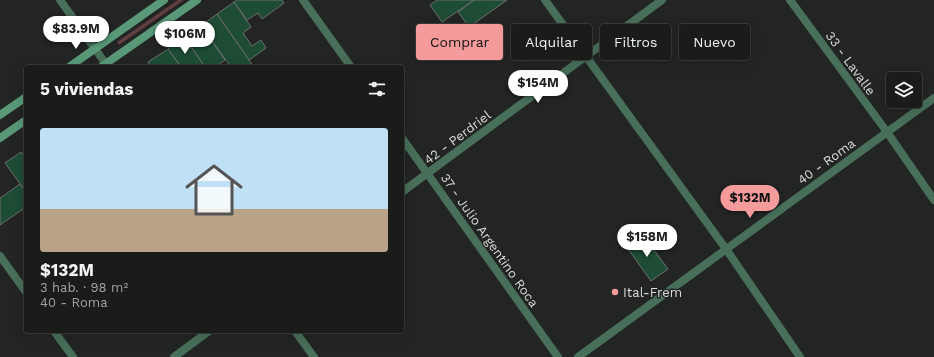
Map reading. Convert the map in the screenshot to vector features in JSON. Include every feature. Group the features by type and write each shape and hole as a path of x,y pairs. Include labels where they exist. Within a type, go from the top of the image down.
{"main road":[{"path":"72,65 164,0"},
{"path":"106,65 197,0"},
{"path":"0,115 24,98"},
{"path":"0,138 24,121"}],"street":[{"path":"60,0 95,49 104,65"},
{"path":"303,0 350,65"},
{"path":"545,0 561,24"},
{"name":"42 - Perdriel","path":"592,51 662,0"},
{"name":"33 - Lavalle","path":"790,0 887,132 934,200"},
{"name":"42 - Perdriel","path":"404,191 580,60"},
{"path":"586,60 726,249 800,357"},
{"name":"40 - Roma","path":"578,357 934,98"},
{"name":"37 - Julio Argentino Roca","path":"404,141 558,357"},
{"path":"0,256 24,289"},
{"path":"55,333 73,357"},
{"path":"174,357 206,333"},
{"path":"296,333 314,357"}],"shaded area":[{"path":"178,0 184,0 119,45 117,42"}],"building":[{"path":"237,0 282,0 284,3 262,19 258,13 247,20 234,2"},
{"path":"437,0 474,0 442,22 430,5"},
{"path":"474,0 507,0 473,24 467,24 458,12"},
{"path":"234,2 251,27 243,33 252,46 261,40 266,48 249,60 217,14"},
{"path":"217,14 253,65 230,65 201,26"},
{"path":"201,26 225,60 218,65 204,65 184,37"},
{"path":"184,37 204,65 180,65 168,49"},
{"path":"168,49 180,65 150,65 148,62"},
{"path":"21,152 24,156 24,189 5,163"},
{"path":"20,184 24,189 24,208 0,225 0,198"},
{"path":"642,234 668,269 651,281 626,246"}],"place":[{"name":"Ital-Frem","path":"615,292"}]}
